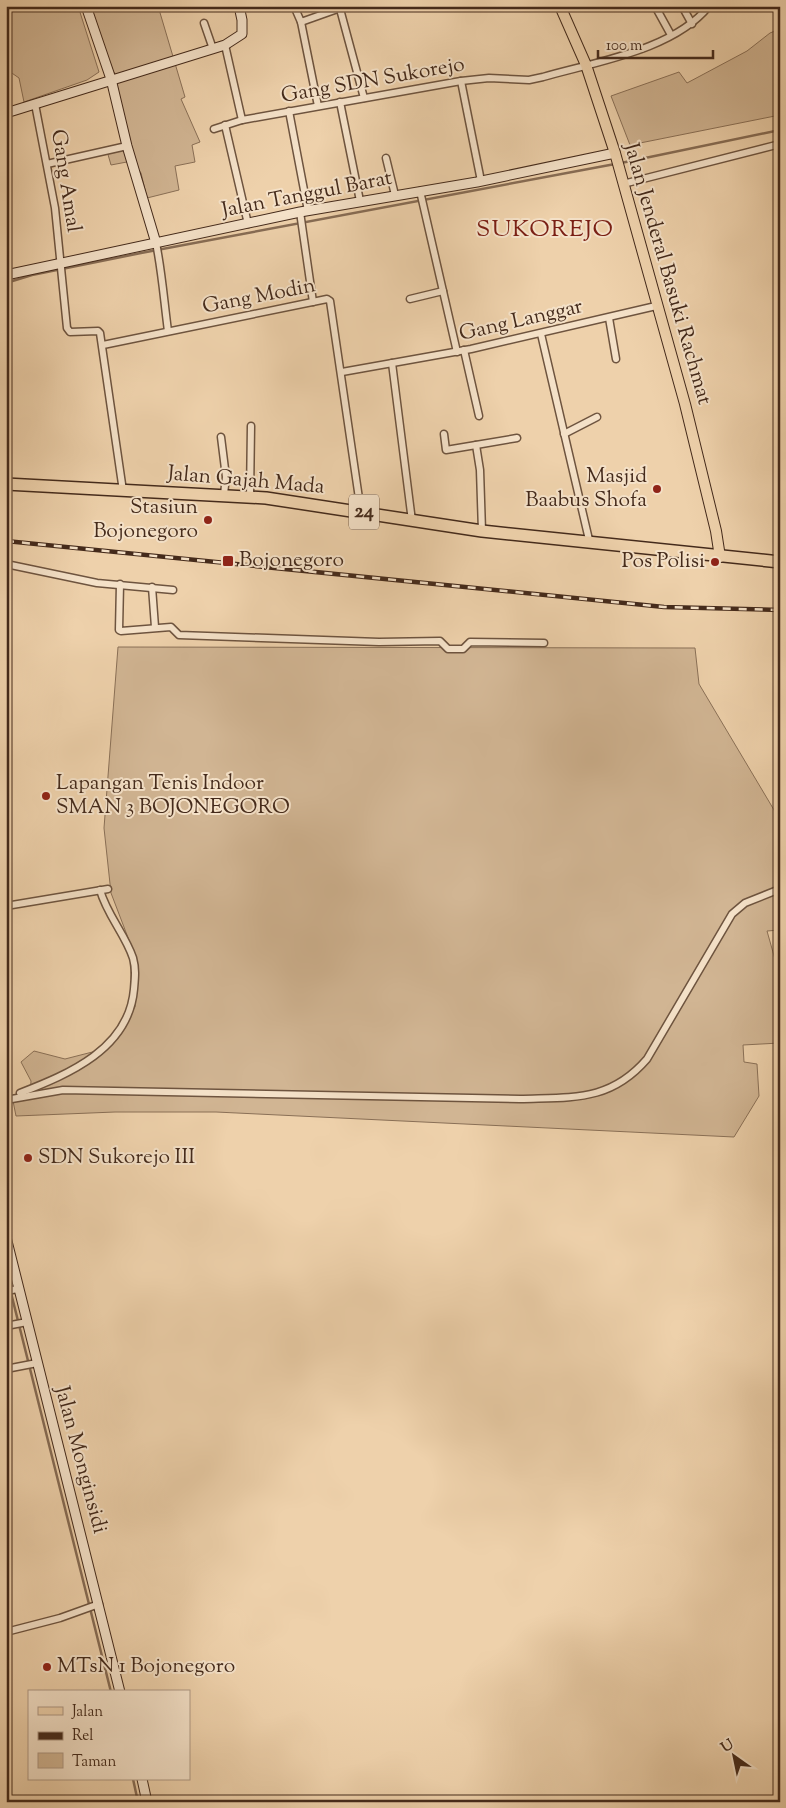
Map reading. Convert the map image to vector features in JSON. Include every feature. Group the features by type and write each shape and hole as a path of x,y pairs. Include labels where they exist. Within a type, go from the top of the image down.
{"highway":[{"name":"Jalan Gajah Mada","path":"6,484 250,496 482,531 720,557"},
{"name":"24","path":"720,557 780,562"}],"main road":[{"name":"Jalan Jenderal Basuki Rachmat","path":"560,6 586,65 615,154 684,404 716,531 720,557"}],"street":[{"path":"86,6 111,79 127,146 145,200 156,243 164,282 162,290 168,331"},
{"path":"6,113 225,45 242,34 242,20 238,6"},
{"path":"294,6 302,22 318,106"},
{"path":"655,6 671,35"},
{"path":"682,6 692,24"},
{"name":"Gang SDN Sukorejo","path":"214,129 242,120 290,110 461,82 489,78 529,80 626,53 671,35 692,24 709,6"},
{"path":"302,22 343,8 364,98"},
{"path":"204,23 213,49"},
{"path":"225,45 242,120"},
{"path":"461,82 481,181"},
{"path":"340,102 360,201"},
{"name":"Gang Amal","path":"35,104 47,164 68,331 99,331 102,345"},
{"path":"290,110 303,214 302,227 313,302"},
{"path":"225,125 248,224"},
{"path":"623,184 780,144"},
{"path":"47,164 127,146"},
{"name":"Jalan Tanggul Barat","path":"6,275 61,266 156,243 360,201 395,195 421,196 481,181 615,154"},
{"path":"386,158 395,195"},
{"path":"421,196 456,352"},
{"path":"410,299 443,291"},
{"name":"Gang Modin","path":"102,345 327,299 331,303 342,372 360,512"},
{"name":"Gang Langgar","path":"342,372 456,352 541,334 656,306"},
{"path":"609,318 616,359"},
{"path":"541,334 590,544"},
{"path":"102,345 123,490"},
{"path":"464,350 479,416"},
{"path":"392,363 412,521"},
{"path":"564,434 597,417"},
{"path":"250,496 251,426"},
{"path":"444,434 446,450 517,438"},
{"path":"221,437 226,477 224,494"},
{"path":"476,445 480,470 482,531"},
{"path":"6,564 90,581 173,590"},
{"path":"120,584 119,630 173,628 179,635 444,645 448,649 466,645 544,643"},
{"path":"152,588 155,628"},
{"path":"6,906 108,889"},
{"path":"6,1100 47,1091 72,1090 520,1099 570,1097 600,1092 633,1076 647,1059 732,914 744,903 780,889"},
{"path":"6,1100 66,1075 82,1065 116,1035 127,1017 133,1003 136,972 133,959 100,890"},
{"name":"Jalan Monginsidi","path":"6,1237 11,1290 22,1323 119,1690"},
{"path":"6,1326 22,1323"},
{"path":"6,1370 33,1364"},
{"path":"6,1632 60,1618 97,1604"},
{"path":"142,1780 148,1802"}],"green space":[{"path":"6,6 78,6 99,72 87,80 24,102 19,78 6,69"},
{"path":"91,6 158,6 185,97 181,99 200,142 192,145 195,162 175,166 179,190 147,198 141,173 132,161 111,165 107,151 129,146 113,84 115,73 112,71"},
{"path":"780,29 780,115 630,145 611,96 679,72 687,83 747,51 770,33"},
{"path":"118,647 695,648 699,684 780,820 780,930 767,931 780,977 780,1043 743,1045 744,1062 757,1064 759,1096 734,1137 216,1112 115,1112 16,1116 13,1101 30,1096 31,1081 21,1062 34,1051 65,1059 108,1048 135,1007 138,969 135,956 111,893 104,828"}],"waterway":[{"path":"621,163 780,130"},
{"path":"6,283 32,275 141,253 615,164"},
{"path":"6,1273 110,1690"},
{"path":"133,1780 138,1802"}],"railway":[{"path":"6,541 664,607 780,610"}],"place":[{"name":"Masjid Baabus Shofa","path":"657,489"},
{"name":"Stasiun Bojonegoro","path":"208,520"},
{"name":"Bojonegoro","path":"228,561"},
{"name":"Pos Polisi","path":"715,562"},
{"name":"Lapangan Tenis Indoor SMAN 3 BOJONEGORO","path":"46,796"},
{"name":"SDN Sukorejo III","path":"28,1158"},
{"name":"MTsN 1 Bojonegoro","path":"47,1667"}],"district":[{"name":"SUKOREJO","path":"545,230"}]}
